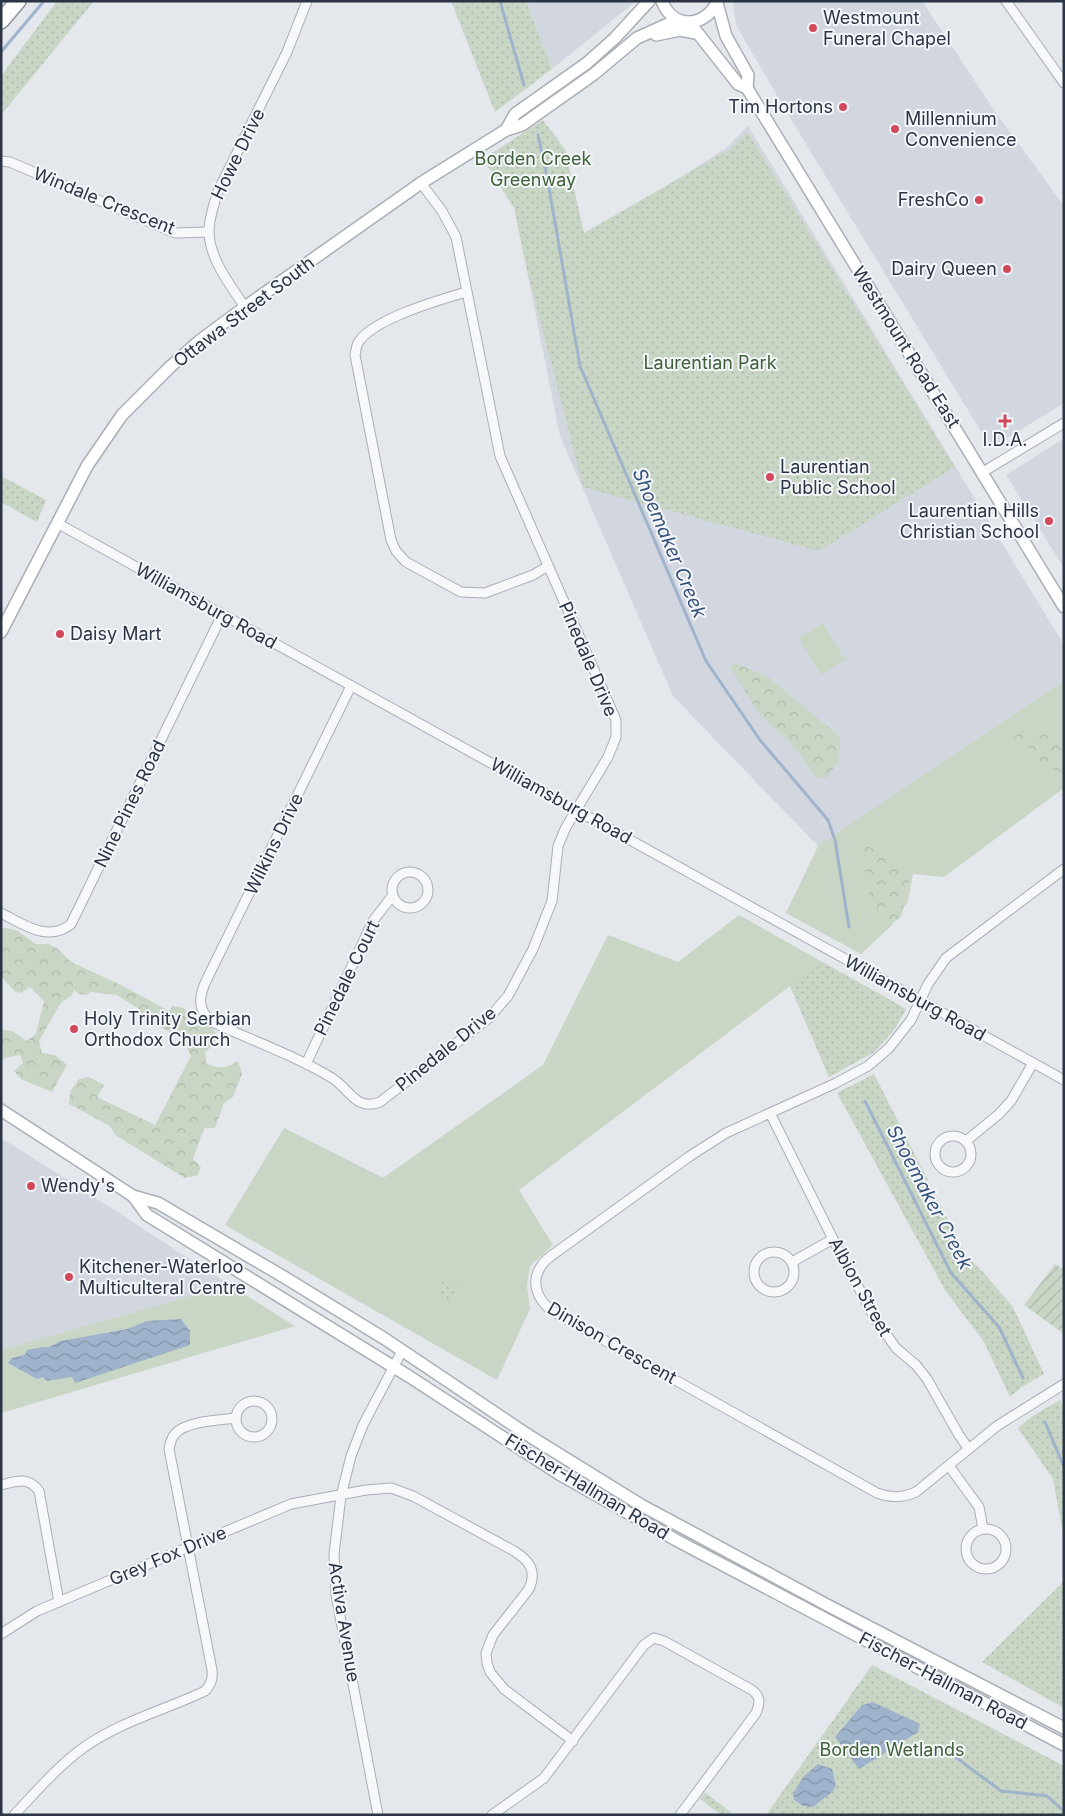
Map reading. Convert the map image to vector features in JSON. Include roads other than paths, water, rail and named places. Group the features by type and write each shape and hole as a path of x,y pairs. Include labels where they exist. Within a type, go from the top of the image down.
{"highway":[{"path":"1,21 18,1"}],"main road":[{"path":"506,130 515,114 587,63 616,38 641,6 649,1"},
{"path":"662,1 665,10 677,20 689,22 701,20 711,13 717,2"},
{"path":"689,22 738,84 747,88 748,75 726,36 717,2"},
{"path":"506,130 522,125 594,74 637,38 677,20"},
{"path":"637,38 680,30 696,33"},
{"name":"Westmount Road East","path":"747,88 1064,607"},
{"name":"Ottawa Street South","path":"1,632 86,466 122,416 170,366 198,342 245,307 421,183 506,130"},
{"name":"Fischer-Hallman Road","path":"1,1110 133,1196 158,1203 385,1339 531,1437 641,1505 1064,1728"},
{"name":"Fischer-Hallman Road","path":"133,1196 147,1215 394,1367 559,1474 676,1540 1064,1745"}],"street":[{"name":"Howe Drive","path":"245,307 212,251 209,232 211,214 218,191 287,52 308,1"},
{"path":"1006,1 1064,83"},
{"name":"Windale Crescent","path":"1,161 10,162 175,233 209,232"},
{"name":"Pinedale Drive","path":"200,1003 206,1017 212,1022 306,1064 339,1082 356,1100 364,1104 371,1105 380,1102 489,1018 508,996 545,923 552,901 558,846 566,827 608,757 616,737 616,720 500,456 456,238 442,211 421,183"},
{"path":"466,292 392,317 362,337 356,345 355,354 391,540 396,551 406,562 462,592 485,592 533,575 548,566"},
{"path":"983,472 1064,424"},
{"name":"Williamsburg Road","path":"57,523 1064,1080"},
{"name":"Nine Pines Road","path":"1,913 42,932 54,933 64,930 71,924 222,614"},
{"name":"Wilkins Drive","path":"200,1003 200,994 206,981 351,686"},
{"name":"Dinison Crescent","path":"1064,869 946,958 937,969 911,1020 889,1048 868,1066 836,1083 726,1132 550,1256 540,1268 536,1277 538,1296 543,1304 552,1311 877,1493 896,1498 916,1492 997,1426 1064,1384"},
{"name":"Pinedale Court","path":"306,1064 373,921 393,895 393,885 398,878 406,873 413,872 420,875 428,885 427,898 419,906 413,908 401,906 393,895"},
{"path":"966,1140 1005,1108 1033,1063"},
{"name":"Albion Street","path":"770,1113 833,1239 884,1333 896,1348 916,1365 927,1379 958,1435 968,1448"},
{"path":"954,1135 966,1140 972,1155 970,1163 965,1168 956,1172 950,1172 939,1166 935,1156 936,1148 942,1139 954,1135"},
{"path":"792,1262 833,1239"},
{"path":"780,1253 787,1256 792,1262 795,1272 794,1279 785,1289 773,1292 762,1289 757,1284 754,1272 756,1264 765,1254 780,1253"},
{"name":"Activa Avenue","path":"378,1815 336,1595 334,1554 341,1496 351,1456 363,1425 402,1351"},
{"path":"252,1400 264,1403 268,1407 272,1420 267,1431 260,1436 253,1437 241,1431 236,1418 240,1408 252,1400"},
{"path":"14,1815 64,1763 84,1747 113,1730 205,1691 210,1685 212,1670 169,1449 175,1433 183,1428 202,1422 236,1418"},
{"path":"949,1466 979,1507 983,1529"},
{"path":"1,1485 20,1480 28,1481 39,1490 59,1602"},
{"name":"Grey Fox Drive","path":"1,1634 38,1611 291,1504 366,1490 391,1488 413,1496 514,1551 526,1560 531,1567 533,1581 529,1589 493,1635 486,1653 487,1663 490,1672 504,1689 573,1740"},
{"path":"983,1529 996,1532 1005,1543 1006,1550 1001,1561 990,1568 977,1566 967,1556 967,1541 976,1531 983,1529"},
{"path":"492,1815 544,1778 644,1645 654,1638 664,1640 752,1690 758,1694 760,1699 756,1713 680,1815"}],"water":[{"path":"181,1319 190,1331 190,1345 75,1383 72,1377 47,1381 43,1377 37,1379 8,1363 12,1358 25,1355 27,1350 49,1347 61,1341 127,1329 147,1321"},
{"path":"873,1702 920,1724 918,1732 859,1769 835,1737 862,1705"},
{"path":"818,1764 832,1769 836,1786 831,1793 813,1807 803,1806 794,1800 793,1793 804,1776"}],"waterway":[{"name":"Shoemaker Creek","path":"1,52 44,1"},
{"name":"Shoemaker Creek","path":"500,1 524,85"},
{"name":"Shoemaker Creek","path":"538,135 580,366 706,661 760,740 828,820 835,840 849,927"},
{"name":"Shoemaker Creek","path":"865,1101 951,1273 999,1327 1023,1378"},
{"name":"Shoemaker Creek","path":"1045,1422 1064,1467"},
{"path":"950,1753 1001,1791 1047,1796 1064,1811"}],"place":[{"name":"Westmount Funeral Chapel","path":"813,28"},
{"name":"Tim Hortons","path":"843,107"},
{"name":"Millennium Convenience","path":"895,129"},
{"name":"FreshCo","path":"979,200"},
{"name":"Dairy Queen","path":"1007,269"},
{"name":"I.D.A.","path":"1005,421"},
{"name":"Laurentian Public School","path":"770,477"},
{"name":"Laurentian Hills Christian School","path":"1049,521"},
{"name":"Daisy Mart","path":"60,634"},
{"name":"Holy Trinity Serbian Orthodox Church","path":"74,1029"},
{"name":"Wendy's","path":"31,1186"},
{"name":"Kitchener-Waterloo Multiculteral Centre","path":"69,1277"}],"park label":[{"name":"Borden Creek Greenway","path":"533,169"},
{"name":"Laurentian Park","path":"710,363"},
{"name":"Borden Wetlands","path":"892,1750"}]}
